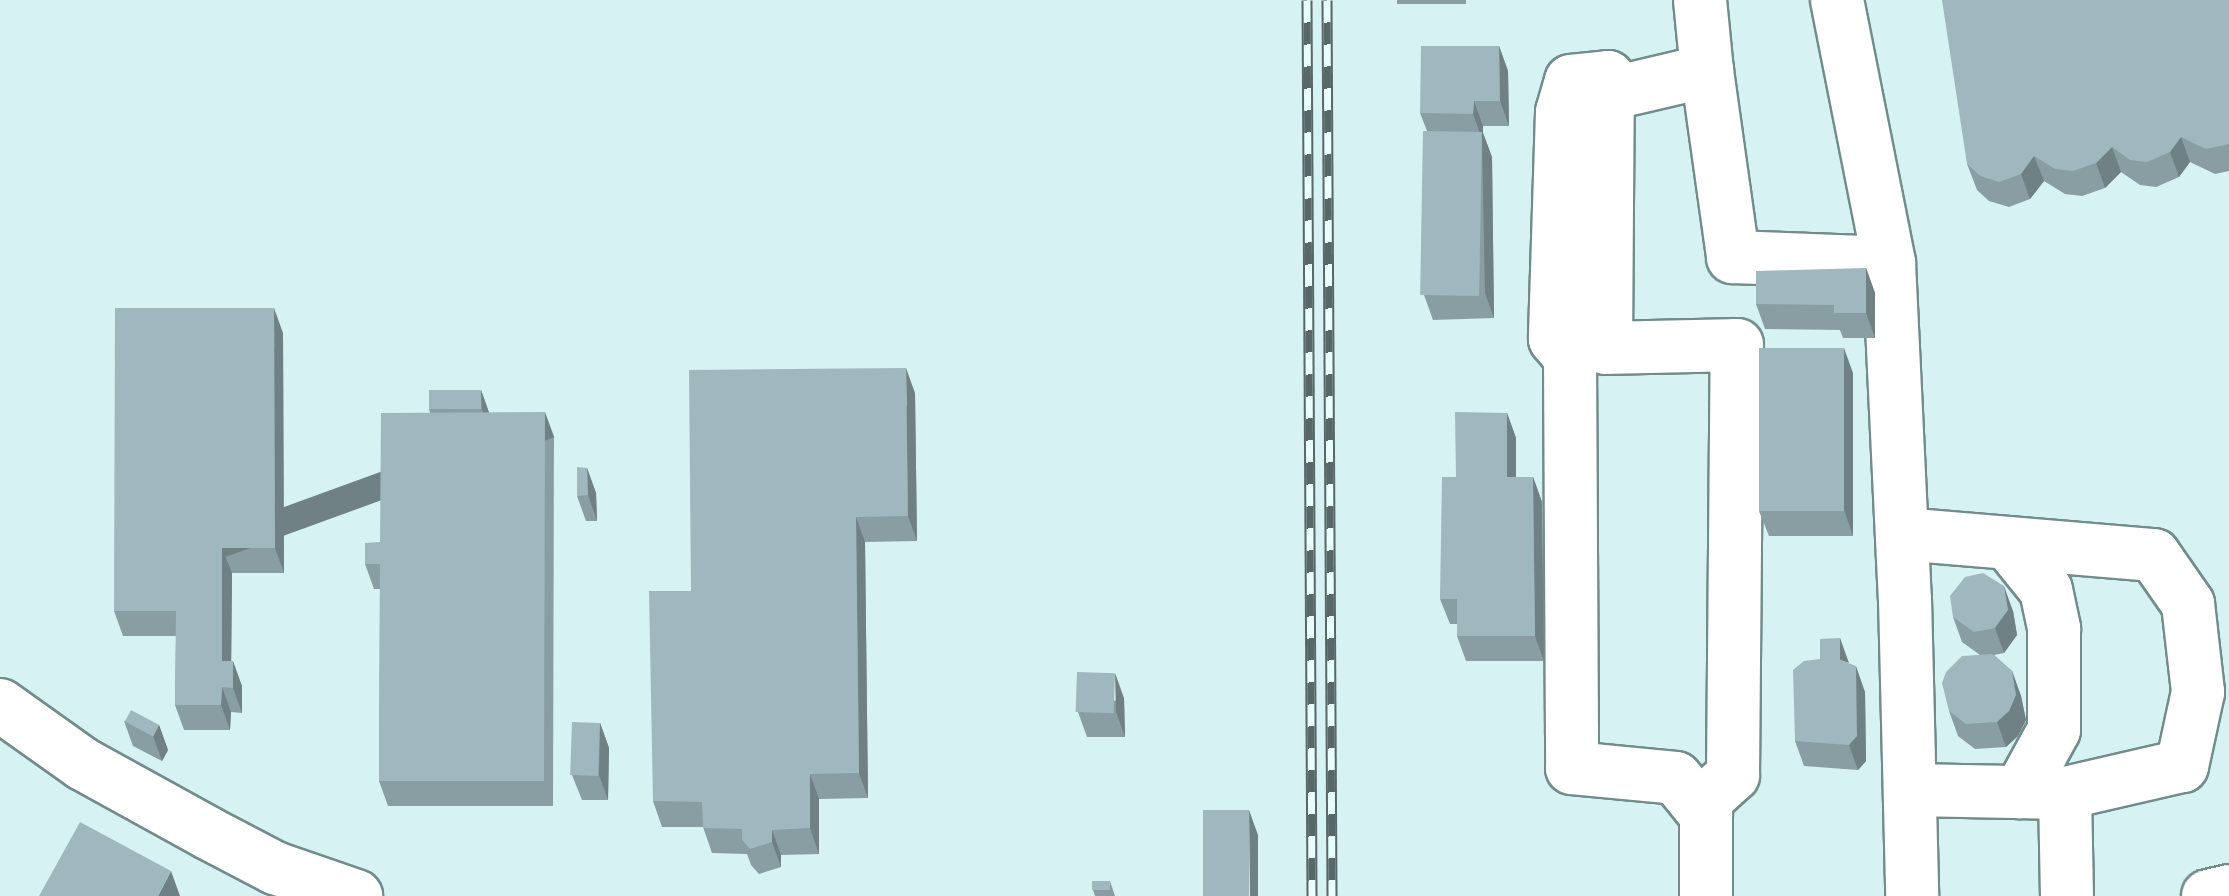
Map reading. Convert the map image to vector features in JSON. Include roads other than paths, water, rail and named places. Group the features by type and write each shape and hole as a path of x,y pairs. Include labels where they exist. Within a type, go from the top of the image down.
{"street":[{"path":"1700,0 1706,72 1733,257 1889,263"},
{"path":"1837,0 1889,263 1902,534 1912,896"},
{"path":"1608,94 1706,72"},
{"path":"1699,806 1733,774 1737,345 1606,348 1608,77 1571,82 1562,112 1555,340 1570,357 1572,768 1676,778 1699,806 1706,814 1706,896"},
{"path":"1902,534 2154,556 2188,604 2198,692 2182,766 2043,793 1910,790"},
{"path":"2008,543 2046,590 2054,629 2054,730 2043,793 2067,896"},
{"path":"0,705 84,764 274,882 356,896"},
{"path":"2208,896 2229,890"}],"railway":[{"path":"1307,0 1312,896"},
{"path":"1327,0 1332,896"}]}
